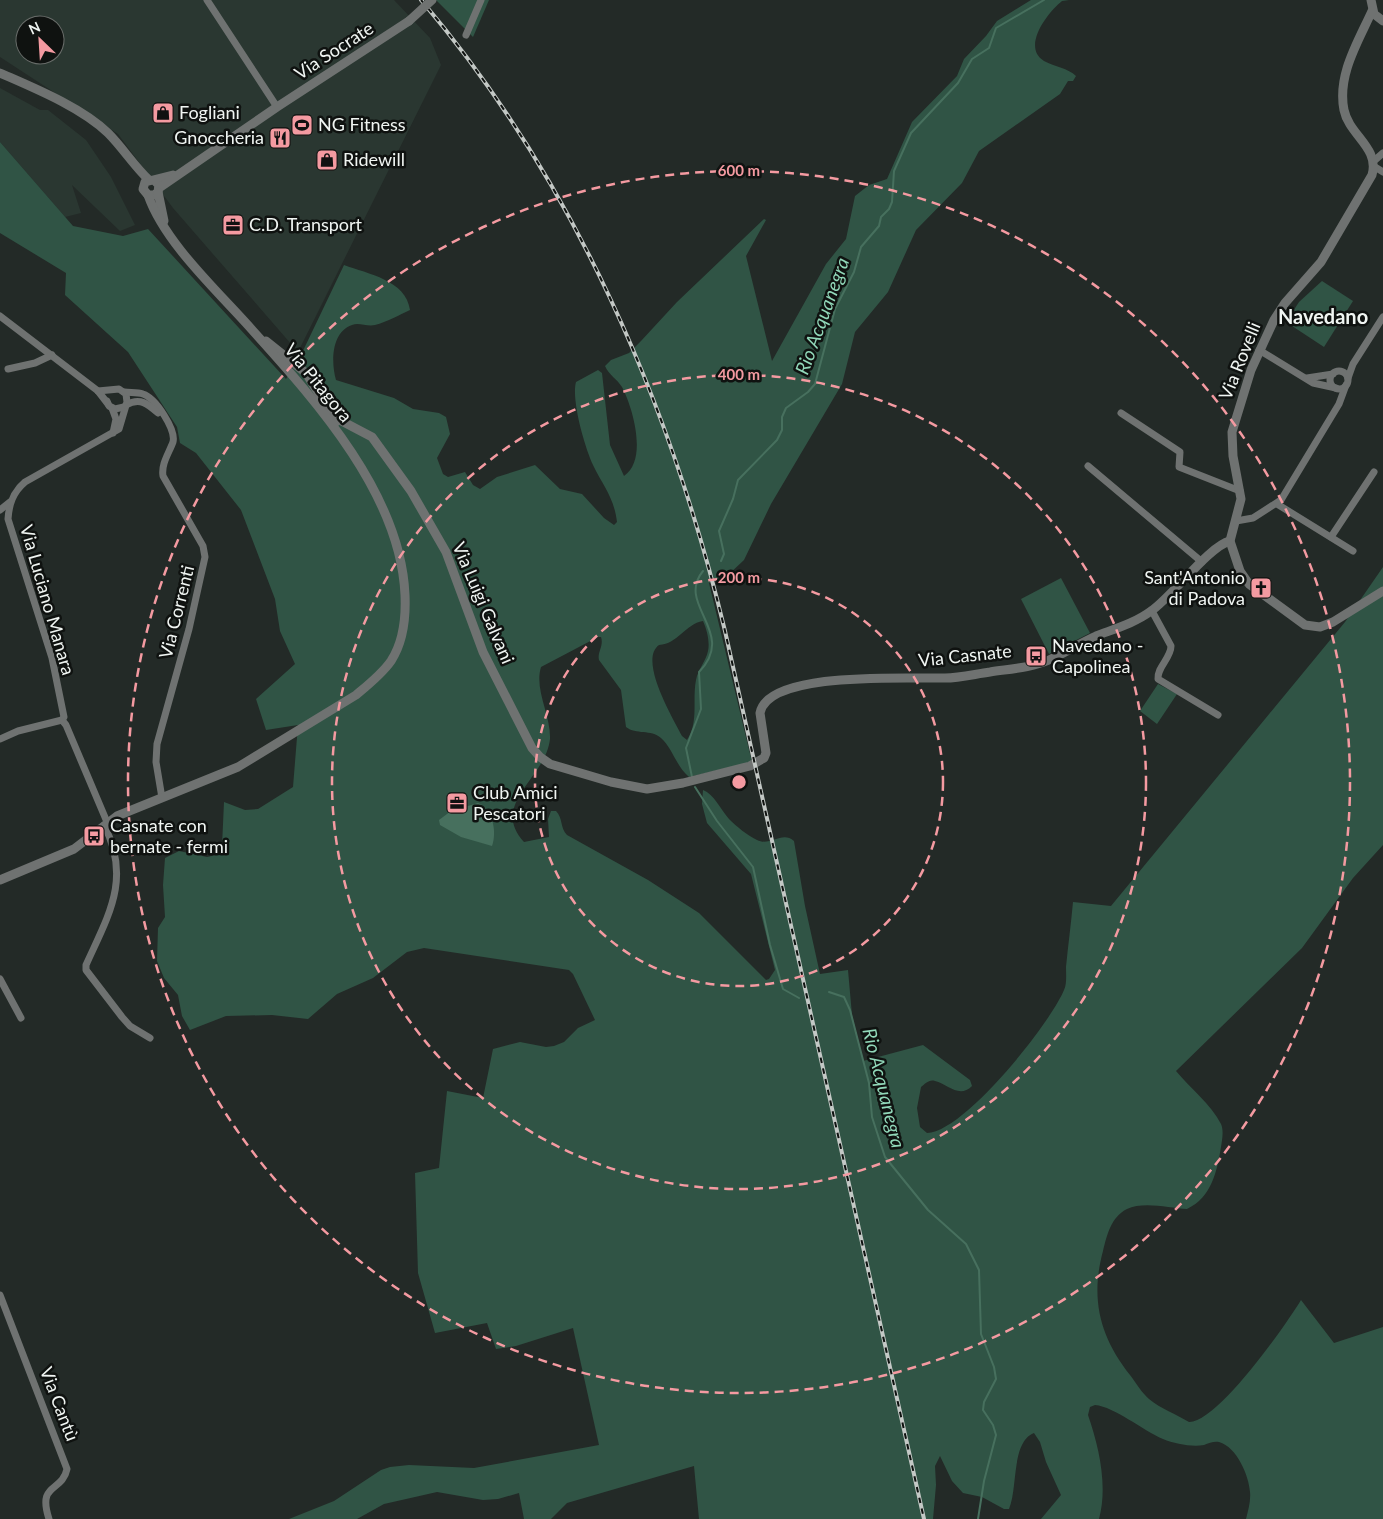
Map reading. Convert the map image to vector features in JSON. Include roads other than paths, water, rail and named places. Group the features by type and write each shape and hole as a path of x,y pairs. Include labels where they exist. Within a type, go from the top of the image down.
{"street":[{"path":"207,0 277,107"},
{"name":"Via Socrate","path":"158,190 176,175 409,21 432,0"},
{"path":"466,35 481,0"},
{"path":"1372,0 1372,11 1345,76 1343,101 1350,124 1378,166"},
{"path":"1372,11 1376,17 1383,21"},
{"path":"1362,34 1369,26 1383,21"},
{"path":"0,73 60,100 107,133 149,181"},
{"name":"Via Rovelli","path":"1230,541 1241,499 1233,456 1232,432 1244,388 1259,350 1285,303 1321,262 1378,166 1383,153"},
{"name":"Via Socrate","path":"149,181 176,175"},
{"name":"Via Pitagora","path":"167,228 158,190 149,181 143,189 148,195 152,205 180,249 256,333 342,439"},
{"path":"148,195 154,195 158,190"},
{"path":"0,316 98,391 110,406 118,410 125,406"},
{"path":"1236,521 1252,518 1277,504 1338,404 1353,364 1383,317"},
{"name":"Via Pitagora","path":"256,333 301,368 311,379 334,417 342,439"},
{"path":"1259,350 1313,382 1336,388 1347,382"},
{"path":"8,369 36,363 52,355"},
{"path":"1304,377 1332,374 1353,364"},
{"path":"292,377 296,368 301,368"},
{"path":"1341,371 1347,382"},
{"path":"1332,374 1330,380 1336,388"},
{"path":"300,386 309,383 311,379"},
{"path":"0,510 5,504 10,502 18,487 25,482 121,426 127,396 124,392 116,389 110,392 98,391"},
{"path":"110,392 107,397 116,419 113,432"},
{"name":"Via Correnti","path":"124,392 147,396 163,416 174,435 162,468 163,476 202,546 206,557 158,744 156,762 162,798"},
{"name":"Via Correnti","path":"125,406 136,401 142,401 163,416"},
{"path":"1122,413 1180,452 1179,467 1240,491"},
{"name":"Via Luigi Galvani","path":"334,417 372,437 411,491 446,552 483,652 532,748 550,764 611,782 647,789 700,780"},
{"path":"0,880 62,855 80,845 106,824 162,798 238,767 332,710 370,684 390,662 402,637 406,608 404,578 397,545 386,513 342,439"},
{"path":"1088,466 1202,562"},
{"path":"1331,536 1374,472"},
{"name":"Via Luciano Manara","path":"10,502 9,528 52,658 64,717 62,720 106,824 113,846 117,884 110,912 86,965 86,970 130,1026 150,1038"},
{"path":"1277,504 1353,551"},
{"path":"1230,541 1240,571 1248,584 1305,626 1320,628 1383,591"},
{"name":"Via Casnate","path":"700,780 750,766 758,762 766,753 760,713 761,706 772,697 817,682 865,678 947,678 1028,666 1048,660 1152,611 1224,542 1230,541"},
{"path":"1152,611 1171,646 1171,651 1158,673 1158,679 1218,715"},
{"path":"0,738 18,731 62,720"},
{"path":"0,978 21,1018"},
{"name":"Via Cantù","path":"0,1295 3,1311 67,1469 66,1475 47,1494 45,1505 49,1519"}],"waterway":[{"name":"Rio Acquanegra","path":"721,561 724,554 719,531 733,499 738,480 777,440 782,430 782,417 786,408 808,392 815,384 835,309 854,272 861,247 879,226 881,217 889,209 892,202 894,171 911,133 958,83 972,59 989,48 996,28 1044,0"},
{"name":"Rio Acquanegra","path":"692,777 686,748 701,709 699,672 709,658 712,644 710,631 696,596 696,583 703,571"},
{"name":"Rio Acquanegra","path":"695,787 717,821 753,867 770,945 783,989 799,998"},
{"name":"Rio Acquanegra","path":"829,992 844,997 850,1010 869,1083 872,1117 885,1157 928,1210 966,1244 979,1270 981,1334 994,1367 996,1379 984,1402 983,1410 993,1425 996,1435 984,1481 978,1519"}],"railway":[{"path":"421,0 476,69 525,142 570,219 610,297 645,379 676,462 702,546 725,631 924,1519"}],"place":[{"name":"Fogliani","path":"163,113"},
{"name":"NG Fitness","path":"302,125"},
{"name":"Gnoccheria","path":"280,138"},
{"name":"Ridewill","path":"327,160"},
{"name":"C.D. Transport","path":"233,225"},
{"name":"Sant'Antonio di Padova","path":"1261,588"},
{"name":"Navedano - Capolinea","path":"1036,656"},
{"name":"Club Amici Pescatori","path":"457,803"},
{"name":"Casnate con bernate - fermi","path":"94,836"}],"district":[{"name":"Navedano","path":"1323,317"}]}
